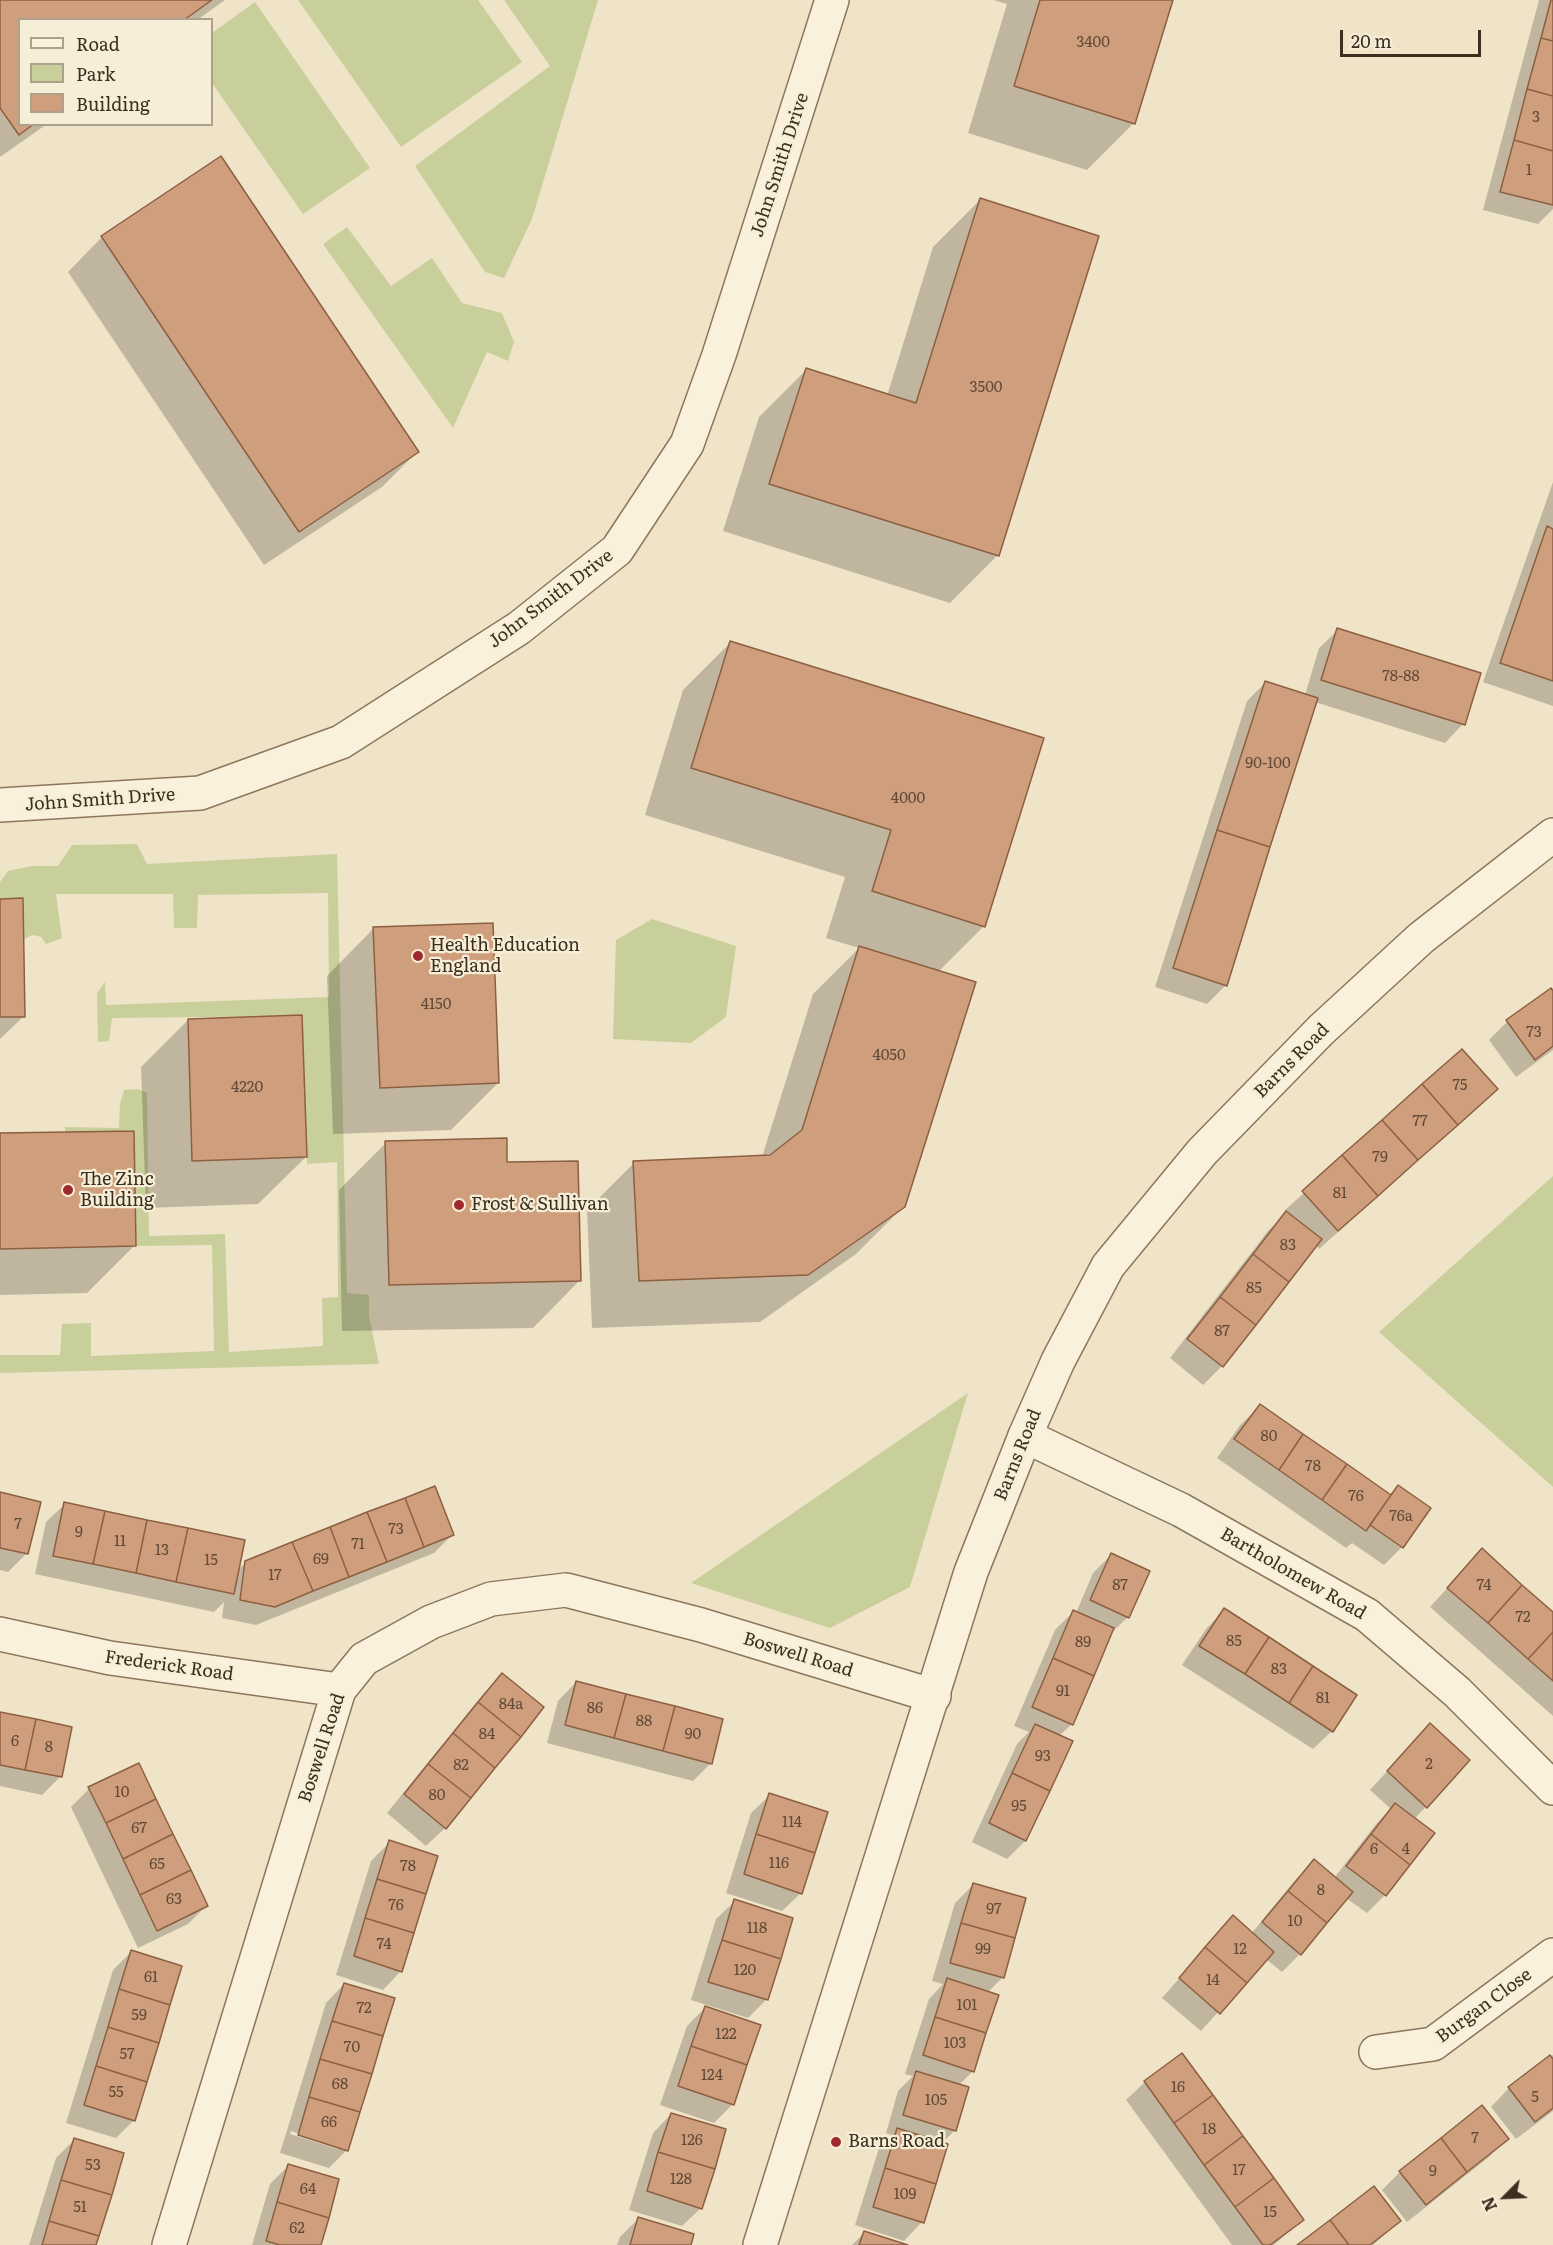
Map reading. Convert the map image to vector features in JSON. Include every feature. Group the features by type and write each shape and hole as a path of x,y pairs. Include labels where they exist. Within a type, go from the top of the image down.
{"street":[{"name":"John Smith Drive","path":"0,805 200,794 341,742 519,628 616,550 687,444 726,333 832,0"},
{"name":"Barns Road","path":"760,2245 971,1572 1025,1436 1058,1361 1108,1266 1203,1152 1321,1030 1421,938 1553,835"},
{"name":"Bartholomew Road","path":"1025,1436 1181,1510 1367,1616 1457,1692 1553,1788"},
{"name":"Boswell Road","path":"169,2245 339,1690 364,1659 431,1622 491,1599 566,1590 701,1625 934,1696"},
{"name":"Frederick Road","path":"0,1634 110,1658 339,1690"},
{"name":"Burgan Close","path":"1376,2052 1433,2044 1553,1955"}],"green space":[{"path":"298,0 478,0 522,62 401,147"},
{"path":"504,0 598,0 532,219 504,278 485,272 415,166 550,66"},
{"path":"255,2 370,168 303,214 213,84 213,32"},
{"path":"347,227 391,286 432,258 462,303 502,313 514,342 508,361 487,352 453,428 323,244"},
{"path":"137,844 147,864 337,854 347,1293 369,1295 369,1316 379,1364 0,1373 0,1355 60,1355 62,1324 91,1323 91,1356 214,1351 212,1245 136,1246 134,1131 65,1132 65,1127 119,1128 120,1104 124,1090 138,1089 147,1093 149,1236 225,1234 229,1352 323,1346 322,1298 338,1297 337,1162 307,1164 302,1016 112,1018 109,1041 98,1042 97,993 105,982 106,1005 329,997 328,893 198,895 197,928 174,928 173,894 56,894 62,938 46,944 41,937 33,935 24,939 23,899 0,899 0,882 8,871 32,866 58,866 72,845"},
{"path":"652,919 736,946 726,1017 691,1043 613,1039 616,940"},
{"path":"1553,1176 1553,1487 1379,1332"},
{"path":"968,1393 910,1587 830,1628 691,1583"}],"building":[{"path":"0,0 212,0 187,18 18,18 18,126 31,126 19,135 0,108"},
{"path":"1040,0 1173,0 1135,124 1014,86"},
{"path":"1551,0 1553,0 1553,41 1541,38"},
{"path":"1541,38 1553,41 1553,96 1527,89"},
{"path":"1527,89 1553,96 1553,151 1514,140"},
{"path":"1514,140 1553,151 1553,205 1500,192"},
{"path":"221,156 419,452 299,532 101,236"},
{"path":"980,198 1099,236 999,556 769,484 806,368 916,403"},
{"path":"1547,526 1553,529 1553,681 1500,663"},
{"path":"1337,628 1481,673 1465,725 1321,680"},
{"path":"730,641 1044,738 985,927 872,891 891,830 691,768"},
{"path":"1265,681 1318,698 1270,847 1217,830"},
{"path":"1217,830 1270,847 1227,986 1173,968"},
{"path":"23,898 25,1017 0,1017 0,899"},
{"path":"493,923 499,1083 380,1088 373,927"},
{"path":"859,946 976,982 905,1207 808,1275 639,1281 633,1161 770,1155 802,1130"},
{"path":"1551,988 1553,991 1553,1046 1535,1060 1506,1020"},
{"path":"302,1015 307,1157 192,1161 188,1019"},
{"path":"1462,1049 1498,1089 1458,1125 1422,1084"},
{"path":"1422,1084 1458,1125 1418,1160 1382,1120"},
{"path":"1382,1120 1418,1160 1378,1196 1342,1155"},
{"name":"The Zinc Building","path":"134,1131 136,1246 0,1249 0,1133"},
{"path":"507,1138 507,1162 578,1161 581,1281 389,1285 385,1141"},
{"path":"1342,1155 1378,1196 1338,1231 1302,1191"},
{"path":"1286,1211 1322,1239 1289,1282 1253,1254"},
{"path":"1253,1254 1289,1282 1256,1325 1220,1297"},
{"path":"1220,1297 1256,1325 1223,1367 1187,1339"},
{"path":"1260,1404 1303,1434 1279,1470 1234,1439"},
{"path":"1303,1434 1347,1464 1322,1500 1279,1470"},
{"path":"1347,1464 1391,1495 1366,1531 1322,1500"},
{"path":"1398,1485 1431,1508 1403,1548 1370,1525"},
{"path":"435,1486 454,1535 424,1547 405,1498"},
{"path":"0,1492 41,1502 28,1554 0,1548"},
{"path":"405,1498 424,1547 387,1562 367,1512"},
{"path":"64,1502 105,1511 93,1564 53,1556"},
{"path":"105,1511 147,1520 136,1573 93,1564"},
{"path":"367,1512 387,1562 349,1577 330,1527"},
{"path":"147,1520 188,1528 176,1582 136,1573"},
{"path":"330,1527 349,1577 313,1591 292,1542"},
{"path":"188,1528 245,1540 234,1594 176,1582"},
{"path":"292,1542 313,1591 275,1607 240,1600 245,1561"},
{"path":"1482,1548 1522,1585 1488,1623 1447,1588"},
{"path":"1111,1553 1150,1571 1129,1618 1090,1600"},
{"path":"1522,1585 1553,1612 1553,1632 1528,1659 1488,1623"},
{"path":"1224,1608 1269,1637 1245,1674 1199,1646"},
{"path":"1073,1610 1114,1628 1094,1676 1053,1658"},
{"path":"1553,1632 1553,1681 1528,1659"},
{"path":"1269,1637 1313,1666 1289,1703 1245,1674"},
{"path":"1053,1658 1094,1676 1073,1725 1032,1707"},
{"path":"1313,1666 1357,1695 1333,1732 1289,1703"},
{"path":"502,1673 544,1707 521,1737 478,1702"},
{"path":"576,1681 626,1694 614,1738 565,1725"},
{"path":"626,1694 675,1706 663,1751 614,1738"},
{"path":"478,1702 521,1737 495,1768 453,1733"},
{"path":"675,1706 723,1719 712,1764 663,1751"},
{"path":"0,1712 36,1719 25,1770 0,1765"},
{"path":"36,1719 72,1727 62,1777 25,1770"},
{"path":"1430,1723 1470,1760 1427,1808 1387,1771"},
{"path":"1035,1724 1073,1741 1050,1791 1012,1773"},
{"path":"453,1733 495,1768 471,1798 428,1764"},
{"path":"139,1763 156,1799 106,1823 88,1787"},
{"path":"428,1764 471,1798 446,1829 404,1794"},
{"path":"1012,1773 1050,1791 1026,1841 989,1823"},
{"path":"769,1793 828,1812 815,1853 756,1834"},
{"path":"156,1799 173,1834 123,1859 106,1823"},
{"path":"1395,1803 1435,1833 1410,1865 1371,1834"},
{"path":"173,1834 191,1870 140,1895 123,1859"},
{"path":"756,1834 815,1853 802,1894 744,1874"},
{"path":"1371,1834 1410,1865 1386,1896 1346,1866"},
{"path":"389,1840 438,1856 426,1894 377,1879"},
{"path":"1314,1859 1353,1892 1327,1923 1288,1891"},
{"path":"191,1870 208,1906 157,1931 140,1895"},
{"path":"377,1879 426,1894 414,1933 365,1918"},
{"path":"973,1883 1026,1898 1015,1938 961,1923"},
{"path":"1288,1891 1327,1923 1301,1955 1262,1922"},
{"path":"734,1899 793,1918 781,1959 722,1940"},
{"path":"1233,1915 1274,1952 1247,1983 1205,1947"},
{"path":"365,1918 414,1933 402,1972 354,1956"},
{"path":"961,1923 1015,1938 1004,1978 950,1963"},
{"path":"722,1940 781,1959 768,2000 708,1982"},
{"path":"1205,1947 1247,1983 1220,2014 1179,1978"},
{"path":"131,1950 182,1966 170,2005 119,1989"},
{"path":"947,1978 999,1995 986,2033 935,2017"},
{"path":"344,1983 395,1998 383,2036 332,2021"},
{"path":"119,1989 170,2005 159,2043 108,2027"},
{"path":"705,2006 761,2025 747,2065 691,2046"},
{"path":"935,2017 986,2033 974,2072 923,2055"},
{"path":"332,2021 383,2036 372,2074 320,2059"},
{"path":"108,2027 159,2043 147,2082 96,2066"},
{"path":"691,2046 747,2065 734,2105 678,2086"},
{"path":"1182,2053 1213,2095 1174,2123 1144,2081"},
{"path":"1550,2055 1553,2059 1553,2108 1535,2122 1508,2087"},
{"path":"320,2059 372,2074 360,2112 309,2097"},
{"path":"96,2066 147,2082 135,2121 84,2105"},
{"path":"916,2071 969,2087 956,2131 903,2115"},
{"path":"1213,2095 1243,2136 1204,2165 1174,2123"},
{"path":"309,2097 360,2112 348,2151 298,2135"},
{"path":"1482,2105 1509,2139 1467,2172 1441,2138"},
{"path":"671,2113 726,2129 715,2169 658,2152"},
{"path":"897,2128 948,2144 936,2184 885,2168"},
{"path":"1243,2136 1274,2178 1235,2207 1204,2165"},
{"path":"74,2138 124,2153 112,2195 61,2180"},
{"path":"1441,2138 1467,2172 1426,2205 1399,2171"},
{"path":"658,2152 715,2169 702,2209 647,2191"},
{"path":"288,2164 339,2179 329,2218 277,2202"},
{"path":"885,2168 936,2184 924,2223 873,2207"},
{"path":"1274,2178 1304,2220 1270,2245 1263,2245 1235,2207"},
{"path":"61,2180 112,2195 99,2236 49,2221"},
{"path":"1374,2186 1401,2221 1370,2245 1349,2245 1330,2220"},
{"path":"277,2202 329,2218 321,2245 280,2245 266,2241"},
{"path":"638,2217 694,2234 691,2245 630,2245"},
{"path":"1330,2220 1349,2245 1297,2245"},
{"path":"49,2221 99,2236 96,2245 42,2245"},
{"path":"864,2231 908,2245 859,2245"}],"place":[{"name":"Health Education England","path":"418,956"},
{"name":"The Zinc Building","path":"68,1190"},
{"name":"Frost & Sullivan","path":"459,1205"},
{"name":"Barns Road","path":"836,2142"}]}
